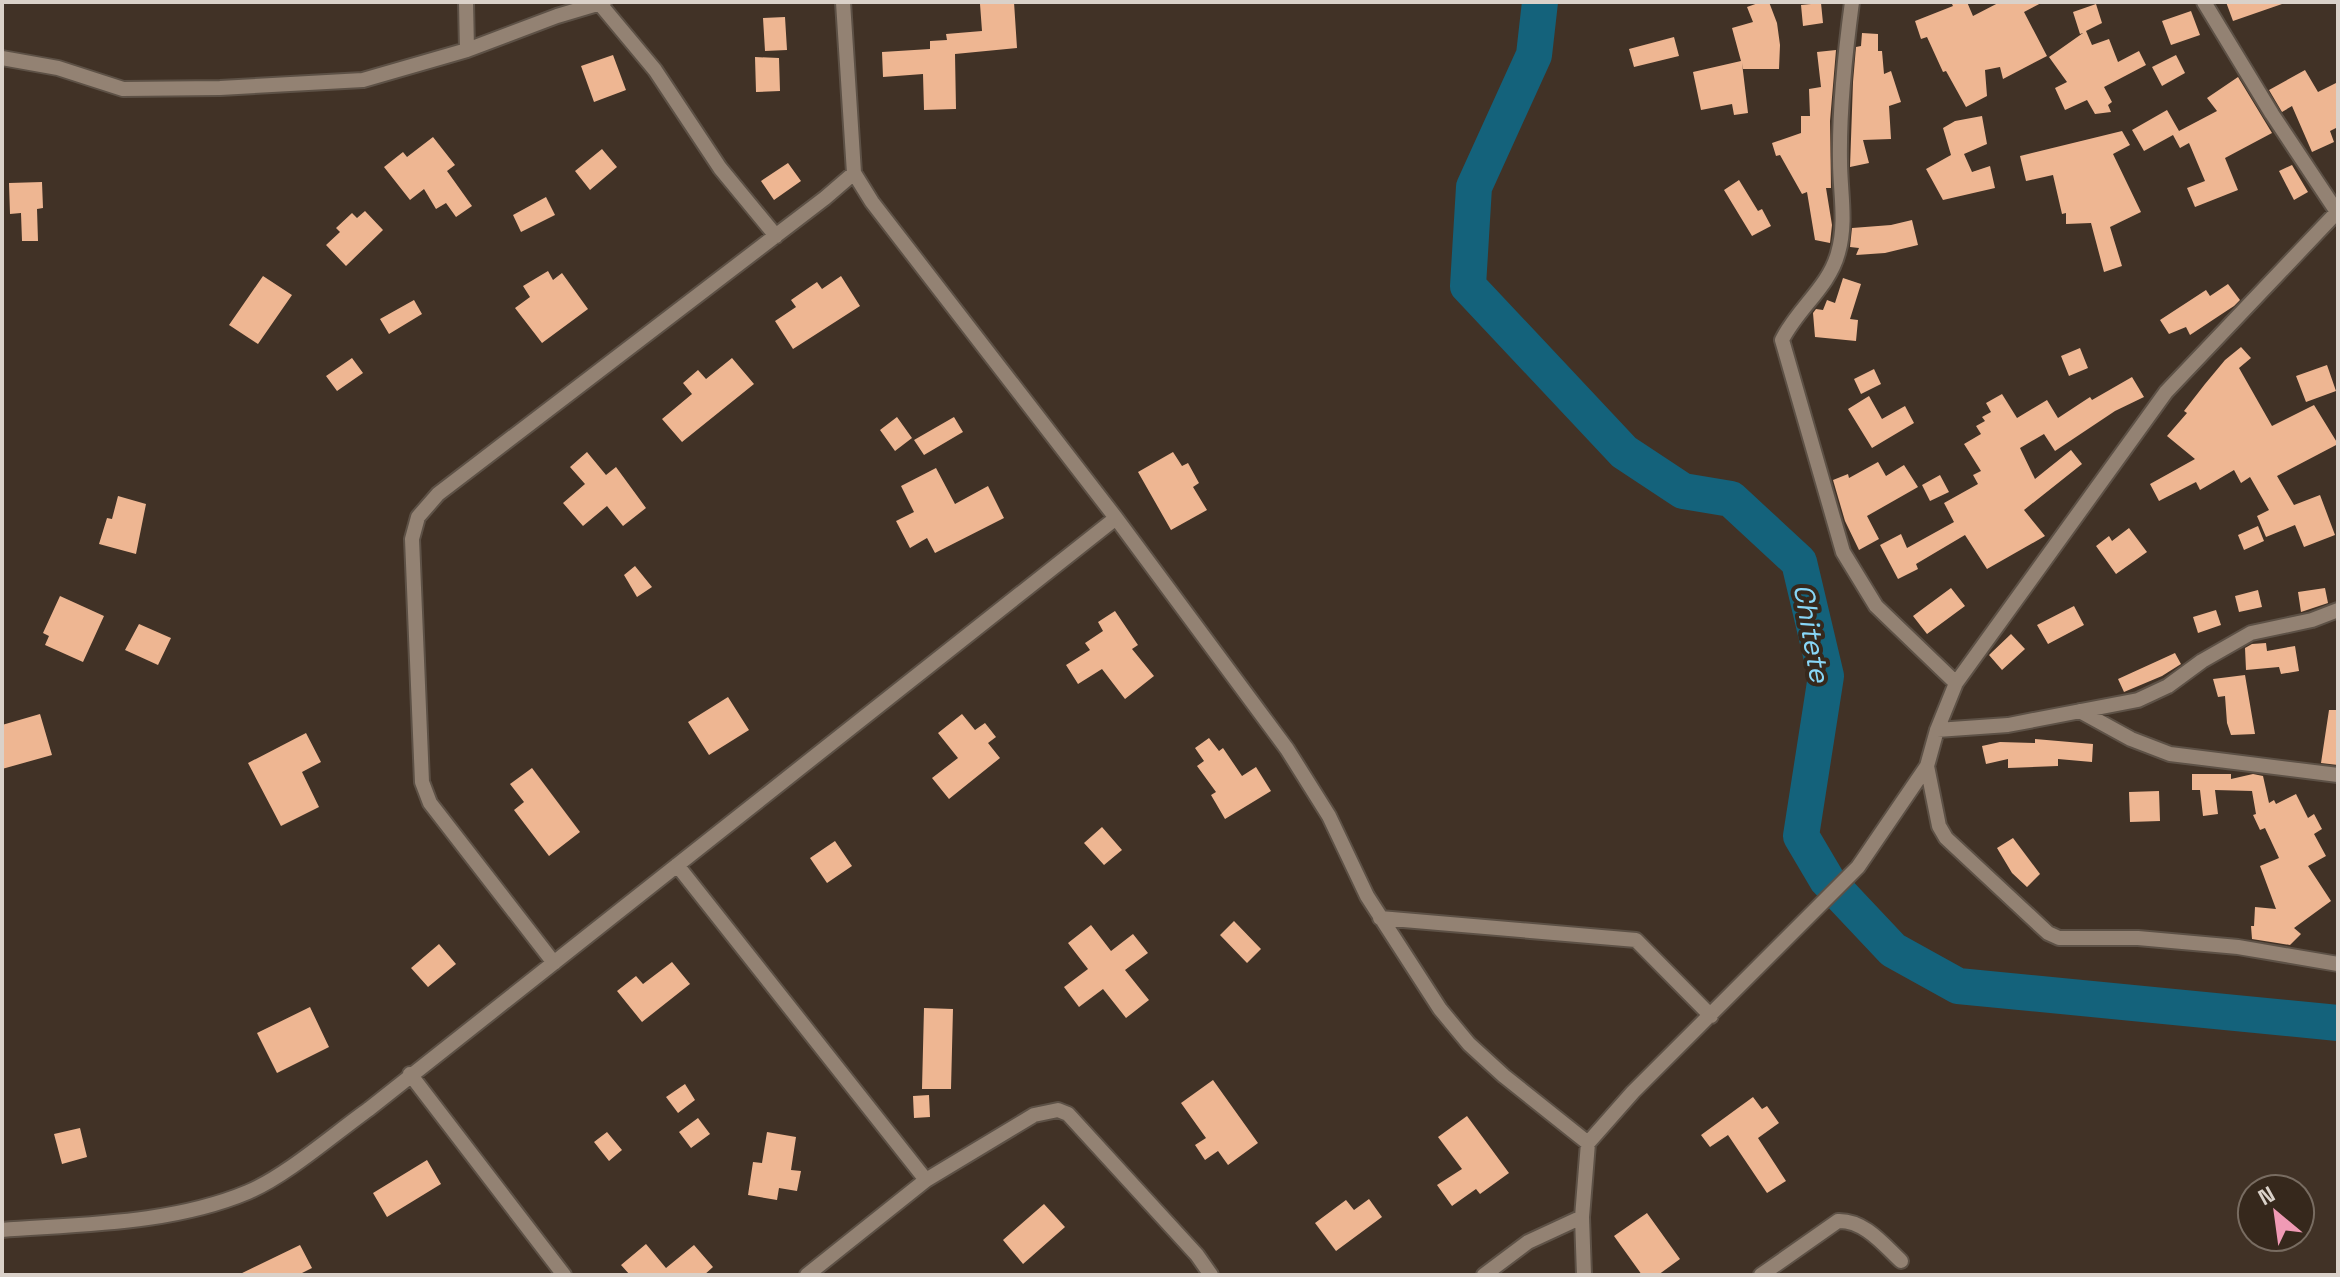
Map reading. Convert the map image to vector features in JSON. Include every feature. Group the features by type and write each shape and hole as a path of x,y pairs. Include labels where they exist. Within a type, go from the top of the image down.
{"street":[{"path":"466,2 467,50"},
{"path":"843,2 854,173 872,202 1116,518 1287,749 1329,816 1367,896 1440,1009 1469,1044 1504,1076 1588,1143"},
{"path":"1852,2 1846,49 1840,161 1844,219 1838,254 1825,281 1782,340 1843,552 1876,606 1956,683"},
{"path":"1584,1275 1582,1217 1588,1143 1633,1092 1858,867 1927,766 1937,730 1956,683 2166,392 2338,211 2255,88 2204,2"},
{"path":"2,58 58,68 123,89 220,88 363,80 467,50 557,16 602,3 655,70 720,168 776,236"},
{"path":"554,963 430,803 422,782 412,539 418,517 438,494 854,173"},
{"path":"2,1230 102,1223 199,1209 251,1191 325,1141 554,963 1116,518"},
{"path":"1937,730 2008,725 2138,700 2168,686 2202,661 2251,633 2312,620 2338,610"},
{"path":"2080,711 2131,739 2170,754 2338,775"},
{"path":"1927,766 1939,826 1946,838 2048,933 2059,938 2138,938 2238,947 2338,964"},
{"path":"677,865 926,1180"},
{"path":"1380,918 1636,940 1711,1016"},
{"path":"410,1074 564,1275"},
{"path":"807,1275 926,1180 1034,1115 1058,1110 1068,1114 1197,1255 1211,1275"},
{"path":"1484,1275 1528,1242 1582,1217"},
{"path":"1761,1275 1838,1221 1850,1220 1865,1228 1901,1261"}],"building":[{"path":"1014,2 1017,48 955,54 956,109 924,110 923,74 883,77 882,52 930,49 930,41 947,40 946,34 982,31 980,4"},
{"path":"1769,2 1777,23 1779,69 1743,69 1742,63 1748,113 1734,115 1732,104 1701,110 1693,72 1741,61 1732,28 1753,22 1747,7"},
{"path":"1951,2 1967,2 1973,16 2000,2 2043,2 2024,12 2047,56 2003,79 2000,67 1985,70 1987,96 1966,107 1946,71 1943,72 1927,37 1921,39 1915,21 1953,6"},
{"path":"2226,2 2281,2 2282,4 2233,21"},
{"path":"1821,3 1823,23 1803,26 1801,5"},
{"path":"2096,4 2102,23 2086,31 2092,45 2109,39 2118,62 2139,51 2146,65 2104,87 2112,102 2108,105 2111,112 2095,114 2087,100 2065,110 2055,88 2067,82 2049,57 2083,33 2080,34 2073,12"},
{"path":"2191,11 2200,35 2171,45 2162,21"},
{"path":"785,17 787,50 765,51 763,18"},
{"path":"1862,33 1878,34 1878,51 1882,51 1884,74 1891,71 1901,102 1889,106 1891,139 1863,140 1869,163 1850,167 1856,47 1861,46"},
{"path":"1674,37 1679,56 1634,67 1629,49"},
{"path":"1836,50 1830,121 1831,188 1826,188 1832,225 1830,243 1815,240 1807,192 1802,194 1780,155 1776,156 1772,143 1801,133 1801,116 1810,116 1809,89 1821,87 1817,52"},
{"path":"613,55 626,90 594,102 581,66"},
{"path":"2176,55 2185,73 2162,86 2152,67"},
{"path":"755,57 779,58 780,91 756,92"},
{"path":"2305,70 2318,92 2338,82 2338,127 2330,131 2334,142 2312,152 2292,106 2282,112 2269,90"},
{"path":"2238,77 2272,133 2225,158 2238,190 2195,207 2187,188 2205,181 2189,143 2180,148 2173,135 2144,151 2132,130 2167,110 2179,131 2217,111 2207,98"},
{"path":"1982,116 1987,144 1964,154 1972,172 1990,166 1995,188 1943,200 1926,169 1951,155 1943,128 1955,121"},
{"path":"2122,131 2130,145 2113,154 2141,212 2110,227 2122,266 2104,272 2091,223 2066,224 2066,213 2062,214 2053,175 2026,181 2020,156"},
{"path":"433,137 455,165 447,171 472,206 456,217 446,203 436,209 424,189 410,200 384,167 403,152 407,157"},
{"path":"602,149 617,167 590,190 575,171"},
{"path":"788,163 801,181 774,200 761,181"},
{"path":"2292,165 2308,192 2294,200 2279,171"},
{"path":"1739,180 1771,226 1752,236 1724,190"},
{"path":"42,182 43,208 37,209 38,241 22,241 21,213 10,214 9,183"},
{"path":"546,197 555,215 521,232 513,215"},
{"path":"365,211 383,230 346,266 326,245 340,232 336,228 352,213 357,218"},
{"path":"1912,220 1918,245 1885,253 1856,255 1859,248 1850,247 1852,228"},
{"path":"548,271 553,280 562,273 588,309 542,343 515,308 530,297 523,286"},
{"path":"263,276 292,295 258,344 229,325"},
{"path":"841,276 860,306 793,349 775,321 796,307 791,300 817,282 822,289"},
{"path":"1843,278 1861,284 1850,319 1858,320 1856,341 1815,337 1813,313 1816,309 1823,310 1827,300 1835,303"},
{"path":"2228,284 2240,300 2234,306 2190,335 2186,327 2169,334 2160,320 2206,290 2210,296"},
{"path":"414,300 422,314 389,334 380,319"},
{"path":"2241,347 2251,358 2239,368 2272,426 2314,405 2338,444 2277,476 2294,505 2320,495 2335,535 2304,547 2295,525 2266,537 2257,516 2269,510 2250,477 2241,483 2234,470 2200,490 2196,482 2159,501 2150,484 2195,459 2167,436 2187,413 2184,411 2205,384 2225,360"},
{"path":"2080,348 2088,368 2069,376 2061,356"},
{"path":"352,358 363,373 337,391 326,376"},
{"path":"732,358 754,384 682,442 662,419 692,394 683,383 698,370 706,379"},
{"path":"2327,365 2336,391 2306,402 2296,376"},
{"path":"1874,369 1881,384 1861,394 1854,379"},
{"path":"2132,377 2144,397 2115,411 2055,451 2044,434 2020,448 2035,479 2071,450 2082,464 2024,510 2045,536 1987,569 1965,535 1916,564 1918,569 1898,579 1880,545 1901,534 1907,548 1954,522 1944,503 1978,484 1973,475 1981,471 1964,444 1981,434 1976,426 1985,421 1982,417 1991,412 1986,403 2002,394 2017,418 2047,400 2058,418 2090,397 2092,400"},
{"path":"1869,396 1882,419 1905,406 1914,423 1872,448 1848,409"},
{"path":"897,417 912,438 895,451 880,430"},
{"path":"954,417 963,432 924,455 914,440"},
{"path":"587,452 606,475 616,467 646,508 623,526 607,506 583,526 563,503 585,484 570,467"},
{"path":"1173,452 1182,466 1188,463 1199,483 1193,487 1207,510 1171,530 1138,472"},
{"path":"1878,462 1886,476 1904,465 1918,487 1867,516 1879,539 1859,550 1845,521 1833,480 1848,474 1849,478"},
{"path":"936,468 955,504 988,486 1004,518 935,553 927,538 910,548 896,521 914,512 901,486"},
{"path":"1940,475 1949,492 1930,501 1922,485"},
{"path":"118,496 146,504 136,554 99,544 107,518 112,519"},
{"path":"2258,526 2264,541 2244,550 2238,535"},
{"path":"2129,528 2147,552 2116,574 2096,546 2109,536 2112,541"},
{"path":"635,566 652,587 637,597 624,575"},
{"path":"1951,588 1965,606 1927,634 1913,616"},
{"path":"2325,588 2328,603 2301,612 2298,592"},
{"path":"2258,590 2262,607 2239,612 2235,596"},
{"path":"60,596 104,616 83,662 45,645 49,636 43,633"},
{"path":"2074,606 2084,625 2048,644 2037,625"},
{"path":"2216,610 2221,625 2198,633 2193,617"},
{"path":"1115,611 1138,645 1132,649 1154,676 1125,699 1102,669 1078,684 1066,665 1090,650 1085,643 1103,631 1098,622"},
{"path":"139,624 171,638 158,665 125,650"},
{"path":"2011,634 2025,649 2002,670 1989,655"},
{"path":"2266,643 2267,651 2295,646 2299,671 2281,674 2279,667 2246,670 2245,648"},
{"path":"2175,653 2181,664 2124,692 2118,679"},
{"path":"2245,675 2255,734 2231,735 2225,696 2218,697 2213,679"},
{"path":"728,697 749,730 709,755 688,722"},
{"path":"2329,710 2338,710 2338,765 2321,763"},
{"path":"40,714 52,755 2,769 2,725"},
{"path":"962,714 975,730 985,723 996,737 988,743 1000,758 949,799 932,778 958,758 938,733"},
{"path":"306,733 321,762 302,772 319,807 281,826 248,763"},
{"path":"1209,738 1219,751 1223,748 1242,776 1256,767 1271,791 1225,819 1211,795 1216,792 1197,766 1204,761 1195,748"},
{"path":"2035,739 2093,744 2092,762 2058,759 2058,766 2008,768 2008,759 1986,764 1982,746 2000,742 2035,743"},
{"path":"532,768 580,832 549,856 514,810 524,802 510,784"},
{"path":"2192,774 2231,774 2231,779 2253,774 2263,776 2269,803 2274,800 2276,804 2296,794 2308,818 2314,814 2322,829 2314,834 2326,856 2308,866 2331,901 2294,928 2301,934 2290,945 2252,939 2255,907 2276,909 2260,866 2279,858 2265,828 2260,830 2253,815 2256,814 2252,791 2215,790 2218,814 2203,816 2200,790 2192,790"},
{"path":"2159,791 2160,821 2130,822 2129,792"},
{"path":"1102,827 1122,850 1104,865 1084,843"},
{"path":"2013,838 2040,874 2027,887 2012,873 1997,848"},
{"path":"835,841 852,866 827,883 810,858"},
{"path":"1234,921 1261,949 1247,963 1220,935"},
{"path":"1091,925 1111,951 1133,934 1148,953 1125,970 1149,1000 1126,1018 1103,989 1079,1007 1064,987 1088,969 1068,943"},
{"path":"439,944 456,964 428,987 411,968"},
{"path":"672,962 690,984 642,1022 617,991 636,976 643,984"},
{"path":"310,1007 329,1047 277,1073 257,1033"},
{"path":"924,1008 953,1009 951,1089 922,1089"},
{"path":"1213,1080 1258,1143 1228,1165 1218,1151 1205,1160 1195,1145 1206,1138 1181,1103"},
{"path":"685,1084 695,1100 678,1113 666,1097"},
{"path":"929,1095 930,1117 914,1118 913,1096"},
{"path":"1753,1097 1762,1109 1767,1106 1779,1123 1758,1138 1786,1181 1767,1193 1728,1135 1710,1147 1701,1135"},
{"path":"1467,1116 1509,1173 1480,1194 1476,1189 1452,1206 1437,1185 1462,1169 1438,1137"},
{"path":"698,1118 710,1134 691,1148 679,1132"},
{"path":"80,1128 87,1157 62,1164 54,1134"},
{"path":"607,1132 622,1150 609,1161 594,1142"},
{"path":"767,1132 796,1137 791,1170 801,1171 797,1191 779,1188 777,1200 748,1195 753,1162 762,1163"},
{"path":"427,1160 441,1184 387,1217 373,1193"},
{"path":"1369,1199 1382,1217 1336,1251 1315,1223 1346,1200 1354,1210"},
{"path":"1044,1204 1065,1227 1023,1264 1003,1240"},
{"path":"1647,1213 1680,1259 1658,1275 1642,1275 1614,1236"},
{"path":"646,1244 666,1268 694,1245 713,1267 704,1275 630,1275 621,1265"},
{"path":"300,1245 312,1268 298,1275 238,1275"}],"waterway":[{"name":"Chitete","path":"1540,2 1534,55 1474,187 1468,286 1624,452 1683,491 1731,499 1799,562 1826,676 1801,836 1827,880 1893,950 1958,986 2338,1023"}]}
